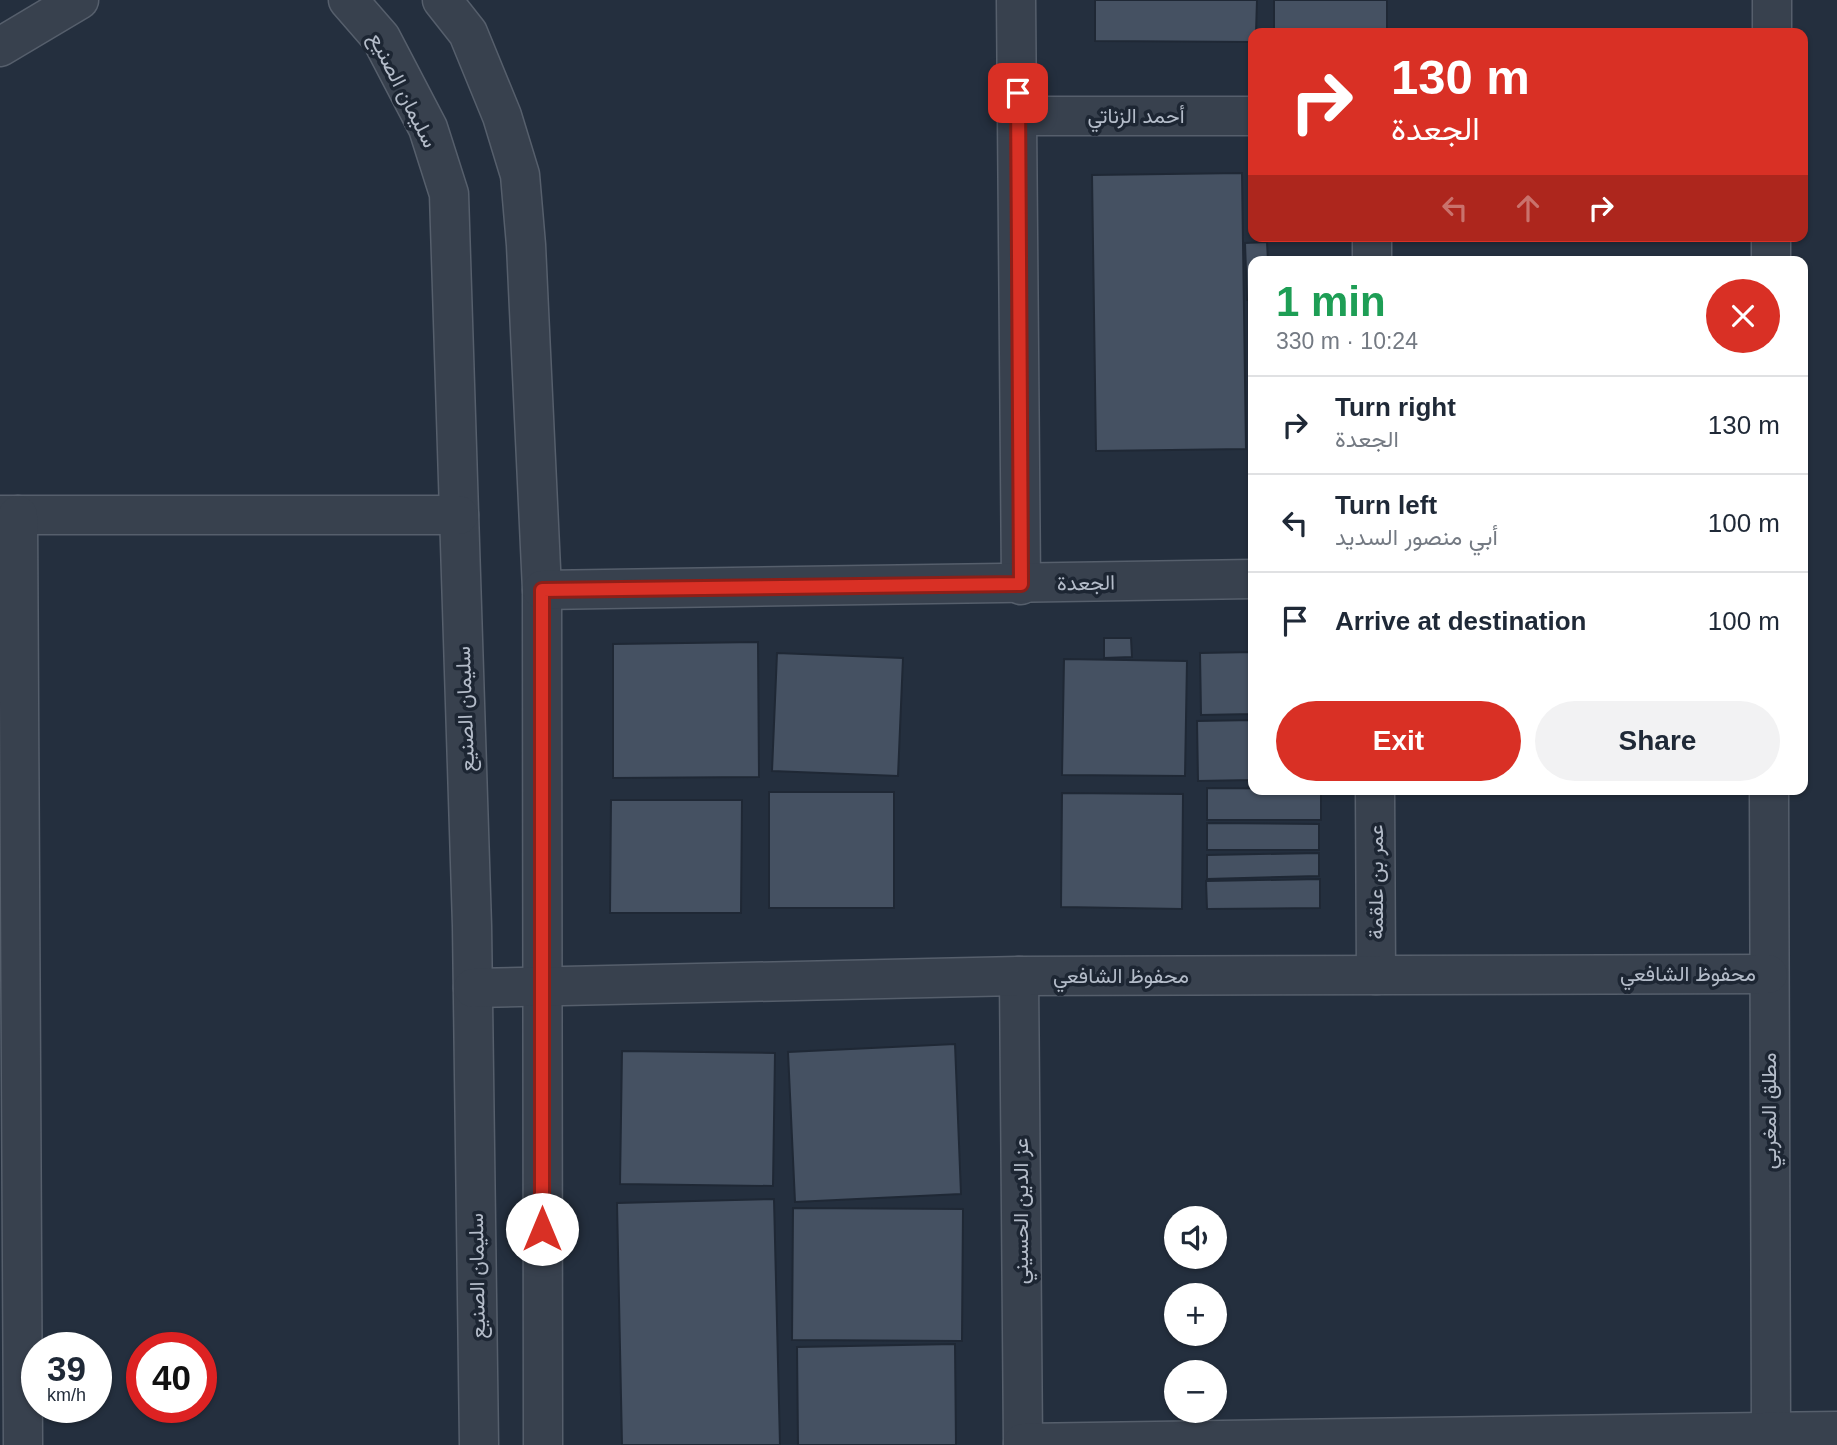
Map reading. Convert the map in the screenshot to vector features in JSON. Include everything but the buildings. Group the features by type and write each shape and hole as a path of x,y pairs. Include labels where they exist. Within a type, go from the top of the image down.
{"street":[{"path":"0,47 79,0"},
{"name":"سليمان الصنيع","path":"348,0 387,49 428,128 449,194 473,988 479,1445"},
{"path":"442,0 468,33 502,116 520,175 526,245 542,590 542,1445"},
{"path":"1016,0 1021,584"},
{"path":"1772,0 1772,28"},
{"name":"أحمد الزناتي","path":"1018,116 1248,116"},
{"path":"23,1445 9,514 459,515"},
{"name":"الجعدة","path":"542,590 1248,579"},
{"name":"عمر بن علقمة","path":"1375,795 1376,975"},
{"name":"مطلق المغربي","path":"1769,795 1771,1432"},
{"name":"محفوظ الشافعي","path":"473,988 1019,976 1768,974"},
{"name":"عز الدين الحسيني","path":"1019,976 1023,1444"},
{"path":"1023,1444 1710,1438 1771,1432 1837,1431"}],"route":[{"path":"542,1229 542,590 1021,584 1018,93"}]}
